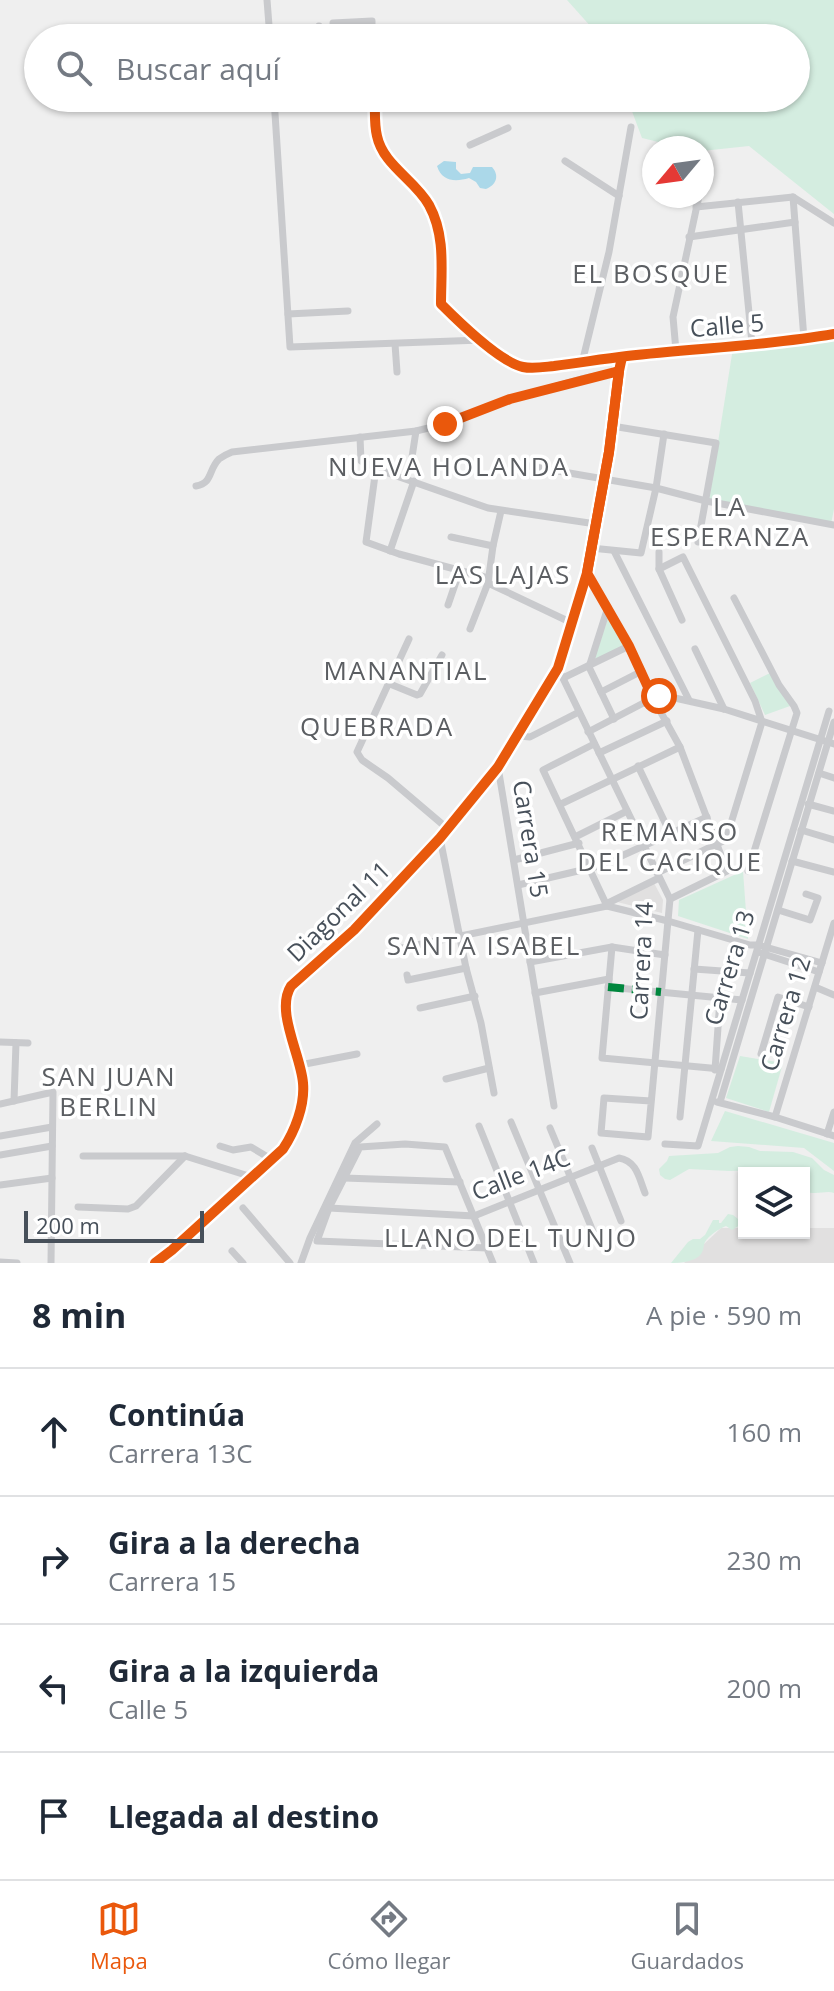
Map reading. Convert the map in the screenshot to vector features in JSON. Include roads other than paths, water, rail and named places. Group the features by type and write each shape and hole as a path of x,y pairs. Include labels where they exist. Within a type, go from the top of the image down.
{"street":[{"path":"267,0 269,24"},
{"path":"333,23 372,21 372,24"},
{"path":"275,112 290,347 481,340"},
{"path":"376,112 377,137 385,156 419,189 430,206 440,232 441,304 468,331 522,367 622,357 587,573 629,646 680,747 727,871 670,899"},
{"path":"582,363 609,252 631,127"},
{"path":"470,145 508,128"},
{"path":"565,161 619,196"},
{"path":"714,205 793,197 834,223"},
{"path":"793,197 804,339"},
{"path":"738,202 752,343"},
{"path":"676,351 673,317 696,208"},
{"path":"689,237 795,222"},
{"path":"288,314 348,311"},
{"name":"Calle 5","path":"622,357 834,334"},
{"path":"395,344 397,372"},
{"path":"196,486 207,480 221,457 232,452 416,431 445,424 510,399 619,371"},
{"path":"612,426 716,443 698,542"},
{"path":"412,457 416,431"},
{"path":"591,548 639,554 642,550 664,434"},
{"path":"360,437 360,459 376,468 488,508 596,524"},
{"path":"523,465 656,488 706,501 834,525"},
{"path":"376,468 366,542 488,580 572,623"},
{"path":"390,551 414,481"},
{"path":"470,629 488,580 501,511"},
{"path":"451,537 493,546"},
{"path":"614,551 689,700"},
{"path":"659,552 659,569 682,620"},
{"path":"402,948 606,905 723,841 762,722 755,701 683,557 659,569"},
{"path":"448,605 460,570"},
{"name":"Diagonal 11","path":"155,1263 283,1149 294,1129 303,1092 300,1065 286,1010 288,991 354,930 448,829 498,767 560,673 587,573"},
{"path":"734,598 797,713 748,871"},
{"path":"608,607 589,667 614,719"},
{"path":"409,639 357,752 362,760 448,829"},
{"path":"560,673 589,667 629,646"},
{"path":"695,649 724,709"},
{"path":"390,684 420,694 442,655"},
{"path":"601,692 642,671"},
{"name":"Carrera 14","path":"560,673 670,899 648,1137 601,1133 604,1098 651,1101"},
{"path":"588,732 653,698 666,696 724,709 827,742"},
{"name":"Carrera 13","path":"665,1144 698,1146 716,1101 759,949 778,910 819,773 827,742 829,711"},
{"path":"519,736 530,737 579,712"},
{"path":"599,753 667,721"},
{"name":"Carrera 13","path":"718,1070 834,722"},
{"path":"594,744 543,770 606,905"},
{"path":"561,804 680,747"},
{"path":"638,766 670,833"},
{"name":"Carrera 15","path":"498,767 554,1106"},
{"path":"819,773 834,778"},
{"path":"808,804 834,811"},
{"path":"514,860 577,840 627,811"},
{"path":"518,885 617,858 707,817"},
{"path":"801,830 834,840"},
{"path":"440,838 494,1093"},
{"path":"792,861 834,872"},
{"path":"778,910 810,920 818,898 806,894"},
{"path":"606,905 759,949 819,972"},
{"name":"Carrera 12","path":"775,1117 819,972 830,947 834,923"},
{"path":"680,1117 698,930"},
{"path":"530,962 612,947 665,955"},
{"path":"612,947 602,1058 718,1070"},
{"path":"759,949 822,963"},
{"path":"407,975 408,980 466,968"},
{"path":"694,969 750,973"},
{"path":"535,993 609,983 691,996 742,1000"},
{"path":"815,987 834,995"},
{"path":"420,1008 475,996"},
{"path":"761,1054 778,997 809,1007"},
{"name":"Carrera 13","path":"716,1101 720,999"},
{"path":"0,1042 28,1043"},
{"path":"14,1101 16,1043"},
{"path":"300,1065 357,1054"},
{"path":"446,1079 489,1068"},
{"path":"0,1104 53,1092 54,1262"},
{"path":"716,1101 831,1135 834,1112"},
{"path":"511,1122 570,1263"},
{"path":"301,1263 355,1143 377,1124"},
{"path":"479,1126 534,1263"},
{"path":"0,1136 52,1127"},
{"path":"550,1128 597,1241"},
{"path":"487,1248 317,1241 329,1208 360,1147 405,1144 445,1147 460,1182 474,1216 487,1248 493,1263"},
{"path":"0,1155 52,1146"},
{"path":"220,1146 233,1150 251,1147 271,1159"},
{"path":"592,1148 621,1221"},
{"path":"83,1156 185,1156 252,1177"},
{"path":"78,1207 128,1209 136,1206 185,1156"},
{"name":"Calle 14C","path":"329,1208 474,1216 619,1158 633,1164 645,1193"},
{"path":"0,1185 52,1178"},
{"path":"344,1178 460,1182"},
{"path":"243,1208 290,1263"},
{"path":"232,1251 243,1263"},
{"path":"0,1262 17,1263"}],"water":[{"path":"444,161 456,162 456,169 461,174 470,173 473,167 492,167 496,180 486,189 480,188 469,178 450,180 442,175 437,166"}],"district":[{"name":"EL BOSQUE","path":"651,274"},
{"name":"NUEVA HOLANDA","path":"449,467"},
{"name":"LA ESPERANZA","path":"730,522"},
{"name":"LAS LAJAS","path":"503,575"},
{"name":"MANANTIAL","path":"406,671"},
{"name":"QUEBRADA","path":"377,727"},
{"name":"REMANSO DEL CACIQUE","path":"670,847"},
{"name":"SANTA ISABEL","path":"484,946"},
{"name":"SAN JUAN BERLIN","path":"109,1092"},
{"name":"LLANO DEL TUNJO","path":"511,1238"}]}
